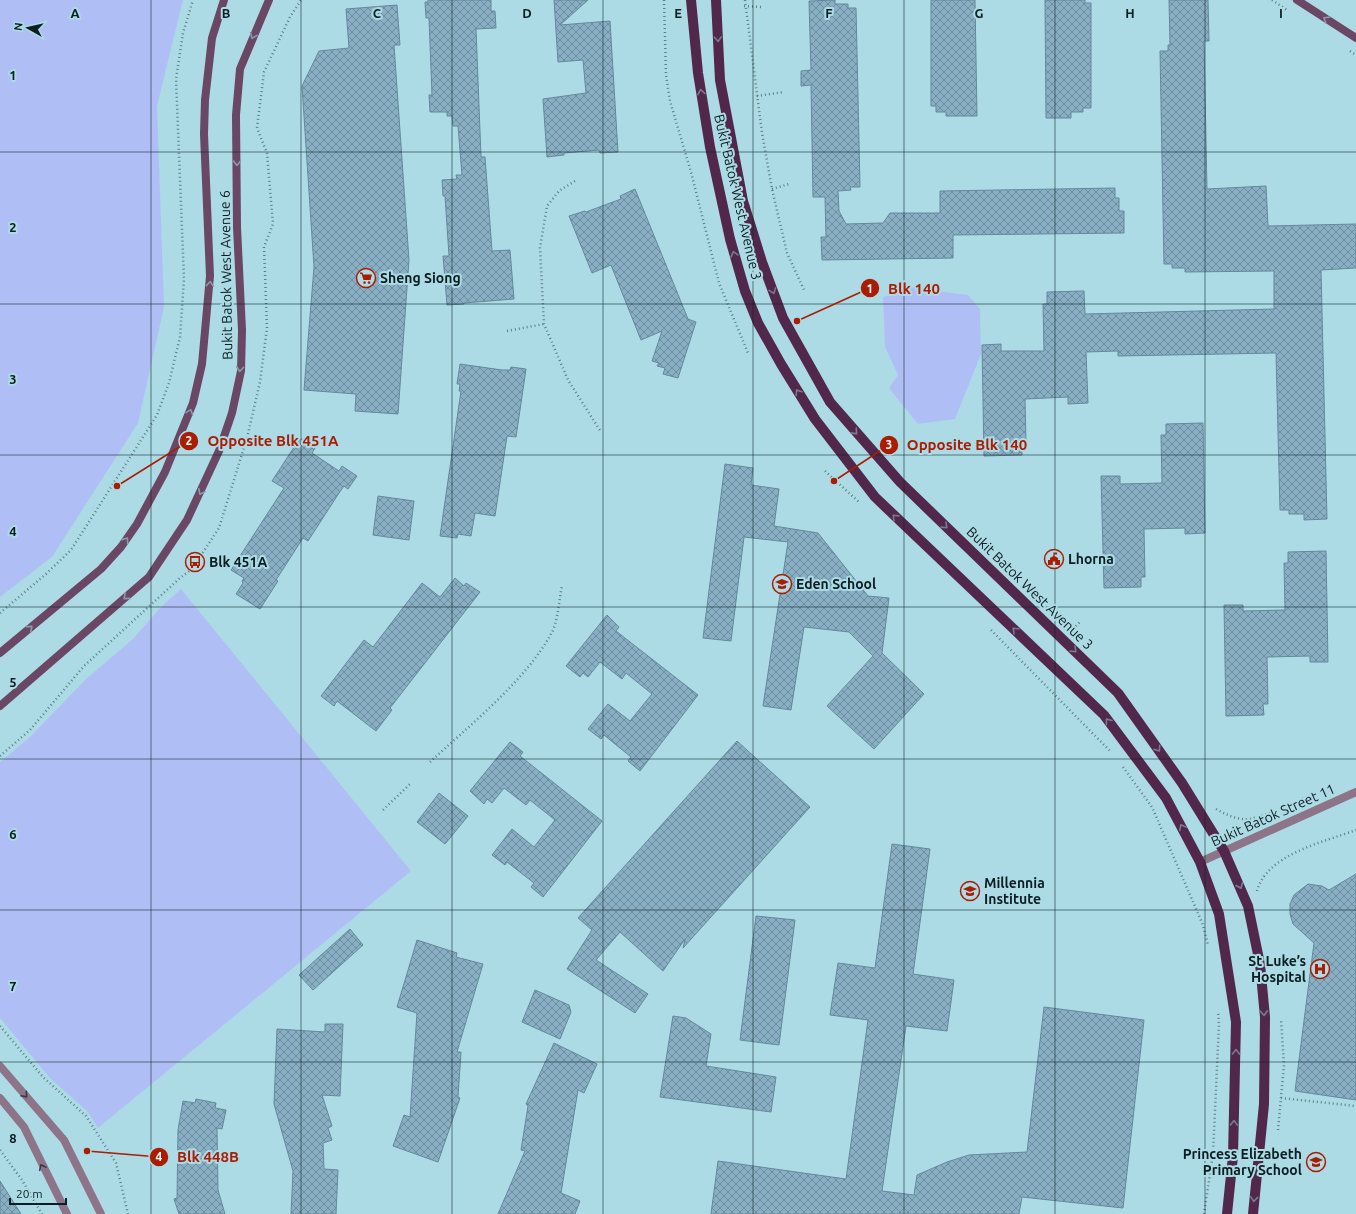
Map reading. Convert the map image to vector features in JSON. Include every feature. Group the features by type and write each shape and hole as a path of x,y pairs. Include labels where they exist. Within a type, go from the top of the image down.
{"main road":[{"name":"Bukit Batok West Avenue 3","path":"691,0 698,73 710,147 730,239 745,291 758,323 781,364 815,419 874,497 1104,715 1166,798 1200,862 1219,914 1236,1022 1233,1156 1227,1214"},
{"name":"Bukit Batok West Avenue 3","path":"716,0 720,80 743,201 762,262 783,318 830,402 900,482 1118,693 1182,784 1224,851 1248,906 1260,964 1265,1017 1264,1104 1253,1214"}],"street":[{"name":"Bukit Batok West Avenue 6","path":"0,652 101,569 121,547 137,524 166,472 193,403 202,364 210,276 204,134 205,100 212,38 224,0"},
{"name":"Bukit Batok West Avenue 6","path":"0,706 149,577 187,520 219,451 232,413 241,371 242,330 237,228 236,122 240,69 269,0"},
{"path":"1297,0 1356,38"},
{"name":"Bukit Batok Street 11","path":"1200,862 1356,792"},
{"path":"0,1066 64,1140 101,1214"},
{"path":"0,1098 24,1127 67,1214"}],"path":[{"path":"0,613 46,574 71,550 157,416 169,383 180,337 184,279 176,79 183,33 193,0"},
{"path":"267,328 264,247 273,224 267,153 258,128 264,72 290,17 300,0"},
{"path":"664,0 666,75 670,101 691,172 719,283 748,352"},
{"path":"744,0 757,96 772,189 787,253 805,292"},
{"path":"744,6 761,6"},
{"path":"757,96 784,92"},
{"path":"575,181 559,191 547,206 540,248 544,324 568,380 601,432"},
{"path":"772,189 789,184"},
{"path":"507,331 544,324"},
{"path":"825,471 864,507"},
{"path":"430,762 515,682 541,648 552,633 562,586"},
{"path":"991,629 1115,757"},
{"path":"1120,763 1152,806 1203,925 1209,953"},
{"path":"383,810 411,783"},
{"path":"1215,808 1226,815 1244,820 1263,815 1311,796"},
{"path":"1257,892 1260,881 1268,870 1289,855 1356,830"},
{"path":"1204,1214 1213,1154 1219,1024 1218,1009"},
{"path":"1277,1133 1284,1065 1281,1013"},
{"path":"0,1026 43,1077 86,1116 116,1163 128,1214"},
{"path":"1281,1098 1356,1106"},
{"path":"0,1150 22,1180 42,1214"}],"shaded area":[{"path":"0,0 183,0 157,106 164,307 138,423 52,557 0,597"},
{"path":"918,286 944,292 968,295 980,309 981,354 955,419 918,424 889,388 898,375 885,347 883,297"},
{"path":"181,589 411,871 98,1128 88,1112 50,1078 0,1018 0,762 29,738 86,679 133,639 161,607"}],"building":[{"path":"428,0 491,0 491,11 495,11 496,28 476,29 481,157 485,157 492,251 510,250 514,299 447,305 443,256 449,256 445,196 443,196 442,180 457,179 456,175 462,175 458,126 453,126 452,116 447,116 447,112 430,112 429,95 432,95 429,18 426,18 425,2 428,2"},
{"path":"554,0 588,0 560,25 610,21 618,152 600,153 599,150 564,153 564,155 547,157 543,99 586,93 583,60 558,62"},
{"path":"835,0 835,4 848,4 848,8 856,8 860,187 850,187 851,190 838,191 839,211 846,224 883,223 890,213 940,213 940,191 1115,188 1115,198 1119,198 1119,211 1124,211 1124,233 953,235 953,258 822,260 821,237 826,237 825,197 813,197 811,85 801,86 801,71 811,70 809,1"},
{"path":"931,0 975,0 977,116 946,116 946,112 936,112 936,106 931,106"},
{"path":"1045,0 1085,0 1085,3 1091,3 1091,108 1083,108 1083,112 1071,112 1071,118 1046,118"},
{"path":"1169,0 1208,0 1209,41 1204,41 1207,189 1266,186 1268,226 1356,224 1356,268 1321,270 1327,519 1304,520 1304,514 1289,514 1289,510 1280,510 1276,353 1118,356 1118,351 1086,352 1088,403 1068,404 1068,397 1025,399 1026,444 1022,444 1022,455 984,456 982,345 1001,344 1001,351 1044,351 1043,304 1047,304 1047,292 1084,291 1085,314 1274,309 1274,271 1185,272 1185,268 1172,268 1172,264 1164,264 1160,51 1168,51 1168,45 1170,45"},
{"path":"397,5 400,45 394,45 409,260 398,414 355,411 356,394 304,390 314,267 302,86 319,51 349,48 346,9"},
{"path":"635,189 688,319 696,322 678,378 663,374 665,368 657,366 659,363 652,361 662,331 641,340 611,265 592,273 569,216 585,211 586,212 621,199 620,196"},
{"path":"460,364 502,370 510,370 511,367 526,369 516,437 507,436 495,516 475,513 471,536 458,534 457,538 440,536 461,391 459,391 460,384 457,384"},
{"path":"1203,423 1205,533 1185,534 1185,528 1144,529 1145,577 1141,577 1141,587 1104,588 1101,476 1120,476 1120,484 1162,483 1161,435 1166,435 1166,424"},
{"path":"300,438 315,448 312,453 339,471 342,466 357,476 348,489 344,486 308,541 303,538 276,580 278,581 260,609 236,594 243,583 242,581 244,578 231,570 284,488 272,481"},
{"path":"725,464 753,468 751,485 779,489 774,526 818,533 868,596 889,598 882,653 924,694 874,749 827,706 873,656 849,632 804,627 791,710 763,706 788,542 744,537 731,641 703,638"},
{"path":"378,496 414,501 409,540 373,535"},
{"path":"1326,551 1328,662 1310,662 1310,656 1267,657 1268,704 1263,704 1264,715 1226,716 1224,605 1243,605 1243,611 1285,610 1284,563 1288,563 1288,552"},
{"path":"455,578 464,586 466,583 480,592 390,708 392,710 376,731 337,701 334,706 321,696 364,640 373,647 422,583 440,597"},
{"path":"607,615 619,627 616,631 698,695 640,771 628,761 631,757 604,735 601,739 588,729 608,704 630,721 652,694 626,673 622,679 600,662 588,677 583,673 580,677 566,666"},
{"path":"737,741 810,807 683,948 685,939 663,971 620,932 596,960 648,994 635,1013 567,969 592,930 578,918"},
{"path":"510,742 523,752 520,756 602,821 543,897 531,887 534,883 507,862 505,865 492,855 512,829 534,847 555,820 530,800 526,805 504,788 492,803 487,799 484,804 470,791"},
{"path":"439,793 468,816 445,844 417,822"},
{"path":"892,844 930,849 913,974 954,980 947,1031 906,1026 882,1191 914,1195 917,1175 947,1162 969,1155 1027,1152 1044,1007 1144,1020 1123,1208 1022,1197 1019,1214 711,1214 718,1161 846,1179 868,1020 830,1015 838,963 875,968"},
{"name":"St Luke’s Hospital","path":"1356,874 1356,1100 1295,1091 1314,943 1293,924 1290,914 1290,904 1294,895 1308,884 1322,886 1329,890"},
{"path":"756,916 795,920 779,1045 740,1040"},
{"path":"350,929 363,945 313,990 299,975"},
{"path":"417,940 457,953 456,957 483,964 457,1052 461,1052 458,1097 460,1098 438,1162 393,1146 404,1115 410,1117 417,1013 397,1007"},
{"path":"535,990 569,1005 571,1012 560,1039 522,1022"},
{"path":"673,1016 686,1018 711,1034 706,1066 776,1077 771,1112 660,1097"},
{"path":"325,1024 343,1024 340,1096 322,1095 332,1126 328,1128 332,1140 323,1143 324,1169 338,1170 336,1214 291,1214 293,1171 274,1104 277,1029 325,1032"},
{"path":"554,1043 597,1064 584,1093 578,1090 561,1193 580,1201 575,1214 498,1214 525,1151 521,1150 528,1106 526,1104"},
{"path":"196,1099 216,1103 215,1108 226,1110 222,1129 217,1128 218,1190 225,1214 179,1214 174,1199 177,1198 178,1130 183,1101 195,1103"},
{"path":"0,1181 21,1214 0,1214"}],"place":[{"name":"Sheng Siong","path":"366,278"},
{"name":"Blk 140","path":"797,321"},
{"name":"Opposite Blk 140","path":"834,481"},
{"name":"Opposite Blk 451A","path":"117,486"},
{"name":"Lhorna","path":"1054,559"},
{"name":"Blk 451A","path":"195,562"},
{"name":"Eden School","path":"782,584"},
{"name":"Millennia Institute","path":"970,891"},
{"name":"St Luke’s Hospital","path":"1320,969"},
{"name":"Blk 448B","path":"87,1151"},
{"name":"Princess Elizabeth Primary School","path":"1316,1162"}]}
